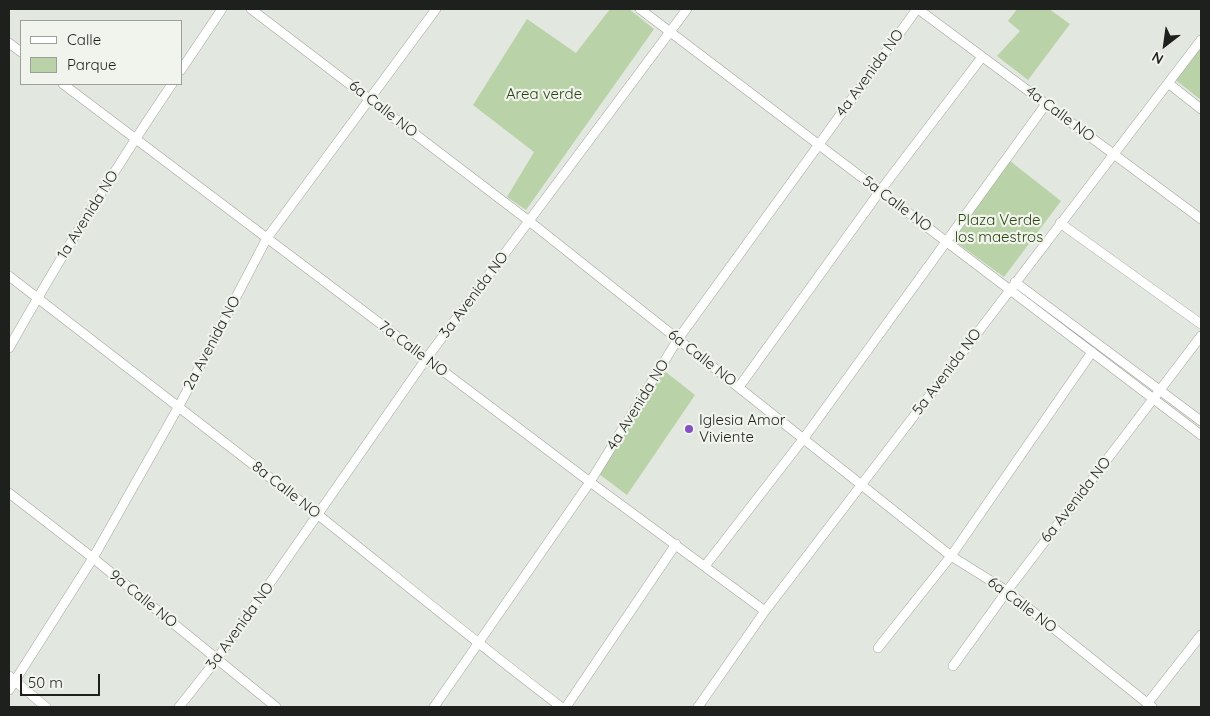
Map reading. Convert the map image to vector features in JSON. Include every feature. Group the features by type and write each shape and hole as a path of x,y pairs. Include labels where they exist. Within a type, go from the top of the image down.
{"street":[{"path":"182,69 222,9"},
{"name":"6a Calle NO","path":"251,9 529,221 951,556 1007,591 1150,706"},
{"name":"2a Avenida NO","path":"9,690 12,678 93,558 179,406 268,238 436,9"},
{"name":"5a Calle NO","path":"640,9 1201,435"},
{"name":"3a Avenida NO","path":"179,707 217,659 426,359 687,9"},
{"name":"4a Calle NO","path":"917,9 1201,219"},
{"name":"4a Avenida NO","path":"434,707 590,482 678,339 917,9"},
{"name":"5a Avenida NO","path":"698,707 765,611 1201,40"},
{"path":"9,43 20,51"},
{"path":"740,387 880,191 982,57"},
{"path":"1168,83 1201,109"},
{"name":"7a Calle NO","path":"64,85 426,359 765,611"},
{"name":"1a Avenida NO","path":"9,348 37,298 135,138 171,85"},
{"path":"705,566 804,438 1046,104"},
{"path":"1060,223 1201,324"},
{"name":"8a Calle NO","path":"9,276 179,406 478,644 561,707"},
{"path":"1016,282 1201,421"},
{"name":"6a Avenida NO","path":"953,666 1007,591 1201,336"},
{"path":"878,648 951,556 1092,352"},
{"name":"9a Calle NO","path":"9,492 276,707"},
{"path":"566,707 676,544"},
{"path":"1150,706 1200,637"},
{"path":"12,678 46,707"}],"green space":[{"name":"Area verde","path":"610,9 629,9 654,29 526,210 507,197 534,152 473,105 527,19 576,53"},
{"path":"1017,9 1049,9 1070,24 1028,80 997,56 1020,31 1008,21"},
{"path":"1201,38 1201,100 1173,78"},
{"name":"Plaza Verde los maestros","path":"1010,161 1061,201 1004,277 949,237"},
{"path":"662,369 695,395 627,495 595,471"}],"place":[{"name":"Iglesia Amor Viviente","path":"689,429"}]}
